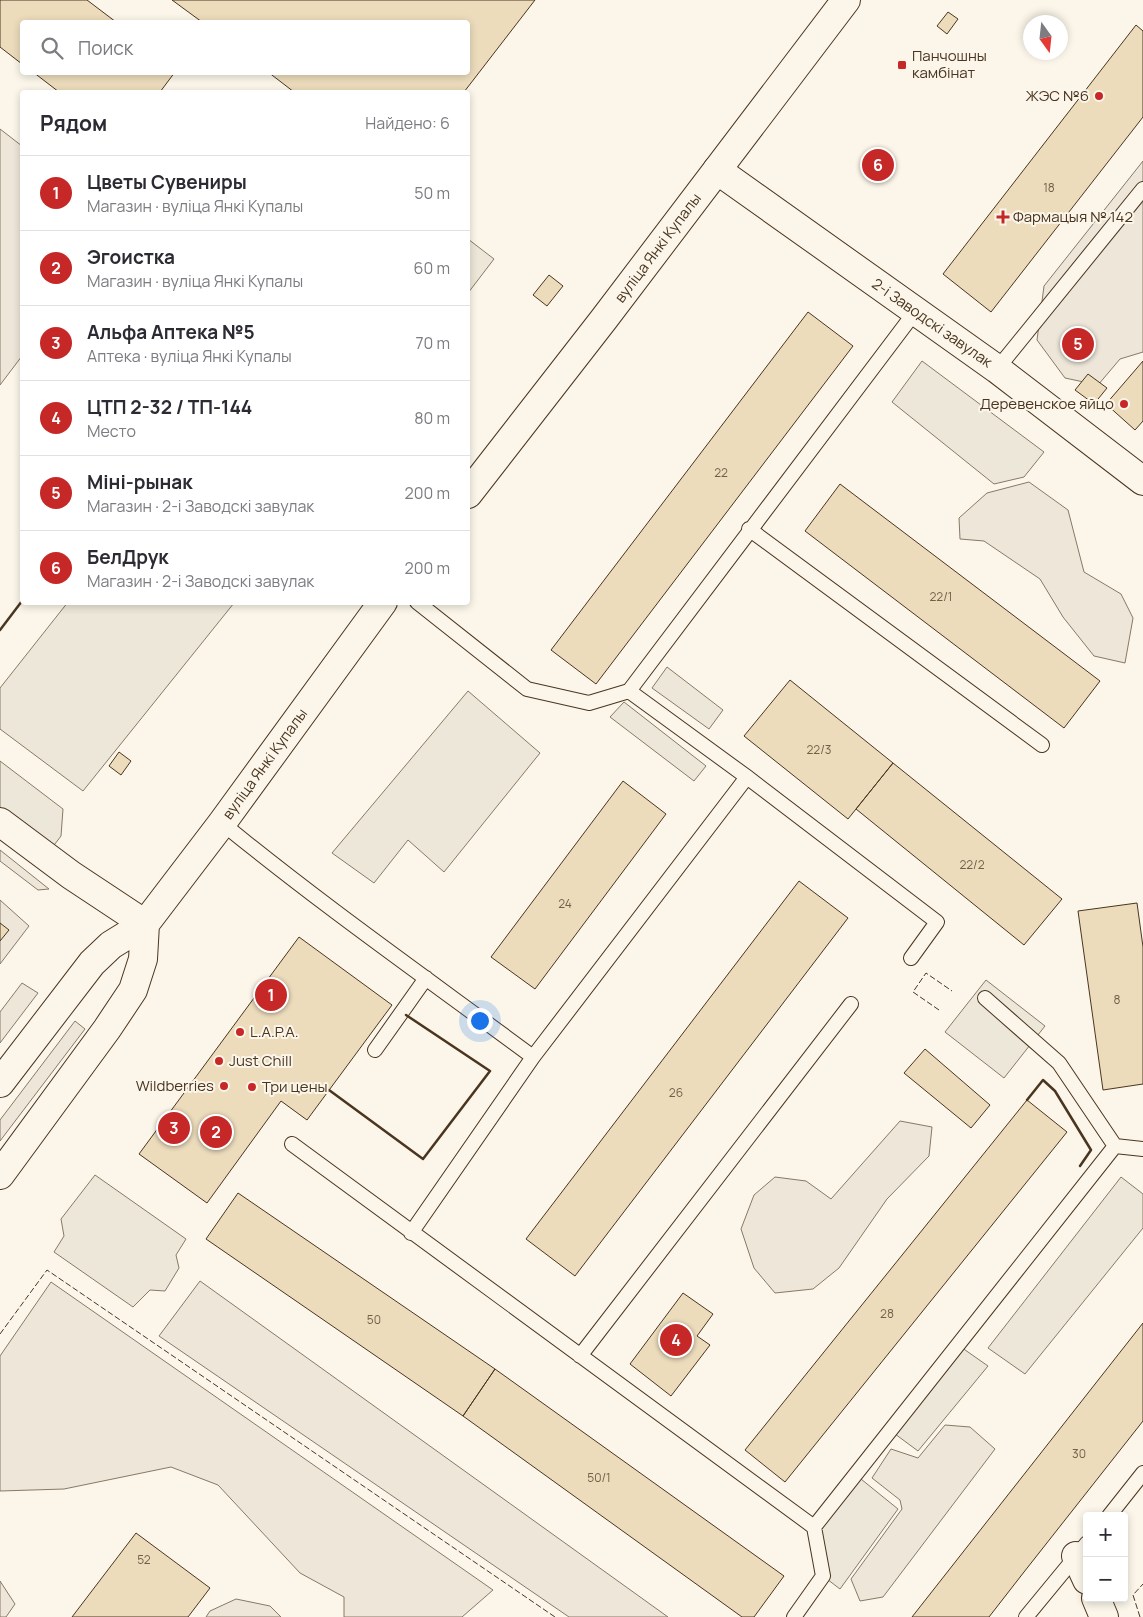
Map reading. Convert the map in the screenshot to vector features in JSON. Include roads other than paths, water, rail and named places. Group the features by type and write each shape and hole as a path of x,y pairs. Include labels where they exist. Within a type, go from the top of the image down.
{"main road":[{"name":"вуліца Янкі Купалы","path":"470,491 610,312 846,0"},
{"name":"2-і Заводскі завулак","path":"716,170 997,369 1143,482"},
{"name":"вуліца Янкі Купалы","path":"0,1083 92,963 111,945 144,924 222,823 382,605"},
{"path":"0,822 71,875 144,924 143,959 133,990 107,1029 0,1175"},
{"path":"1098,1602 1104,1617"}],"lane":[{"path":"997,369 1143,189"},
{"path":"421,605 527,689 589,703 629,691 749,529 915,312"},
{"path":"749,529 1042,745"},
{"path":"629,691 747,777 937,922 911,958"},
{"path":"411,1234 533,1057 747,777"},
{"path":"222,823 296,884 533,1057"},
{"path":"376,1050 426,978"},
{"path":"985,998 1059,1063 1115,1146 1143,1149"},
{"path":"580,1356 852,1004"},
{"path":"292,1144 411,1234 814,1527 823,1576 794,1617"},
{"path":"814,1527 1115,1146"},
{"path":"1112,1512 1143,1473"},
{"path":"1026,1617 1083,1560"}],"place":[{"name":"Панчошны камбінат","path":"902,65"},
{"name":"ЖЭС №6","path":"1099,96"},
{"name":"БелДрук","path":"878,165"},
{"name":"Фармацыя № 142","path":"1003,217"},
{"name":"Міні-рынак","path":"1078,344"},
{"name":"Деревенское яйцо","path":"1124,404"},
{"name":"Цветы Сувениры","path":"271,995"},
{"name":"L.A.P.A.","path":"240,1032"},
{"name":"Just Chill","path":"219,1061"},
{"name":"Wildberries","path":"224,1086"},
{"name":"Три цены","path":"252,1087"},
{"name":"Альфа Аптека №5","path":"174,1128"},
{"name":"Эгоистка","path":"216,1132"},
{"name":"ЦТП 2-32 / ТП-144","path":"676,1340"}]}
